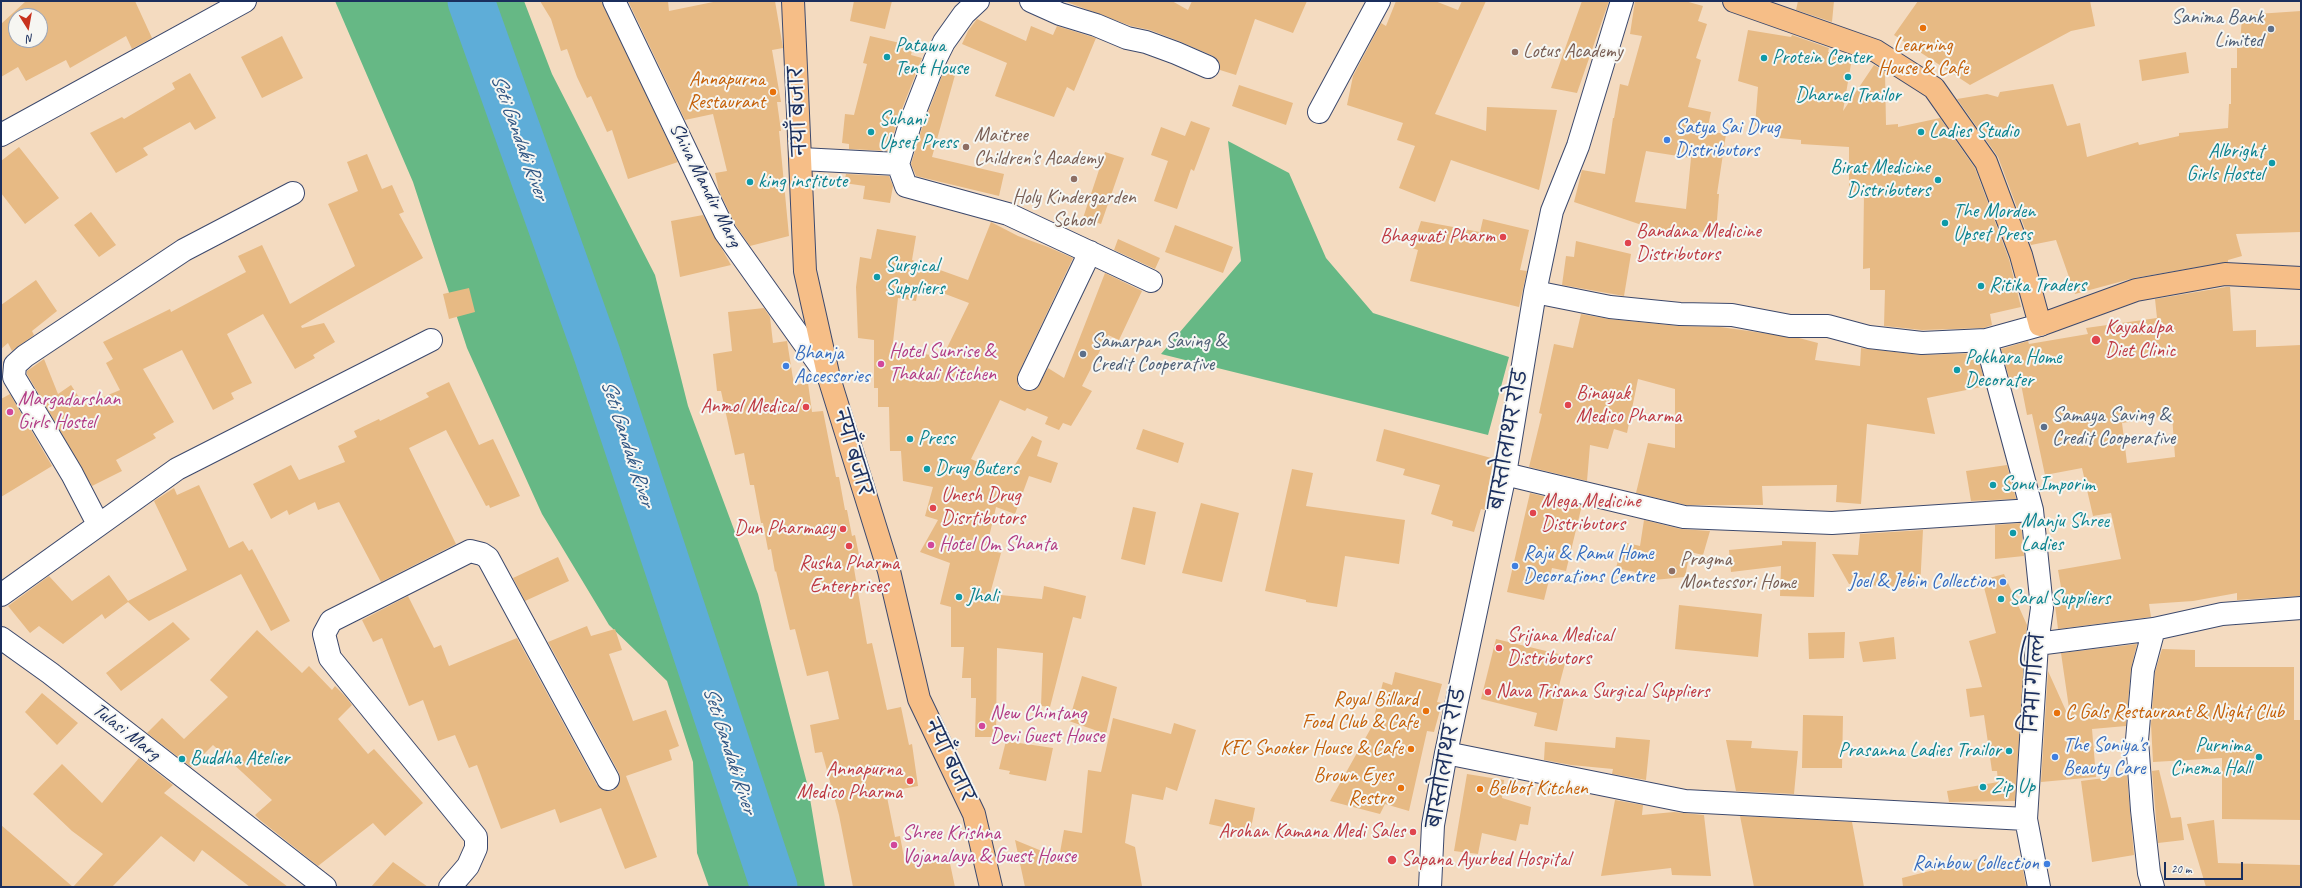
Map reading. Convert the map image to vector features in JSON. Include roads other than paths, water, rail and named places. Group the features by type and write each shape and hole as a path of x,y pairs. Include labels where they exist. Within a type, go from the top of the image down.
{"main road":[{"name":"नयाँ बजार","path":"794,1 805,271 829,378 889,571 919,699 974,814 991,887"},
{"path":"1734,1 1876,51 1934,88 1986,162 2021,255 2040,325 2136,290 2218,275 2301,278"}],"street":[{"path":"1,135 244,1"},
{"name":"Shiva Mandir Marg","path":"614,1 725,232 829,378"},
{"path":"978,1 964,14 944,42 935,60 910,124 898,164 906,186 1008,214 1151,281"},
{"path":"1032,1 1060,14 1096,25 1126,38 1161,47 1208,67"},
{"path":"1319,112 1379,1"},
{"name":"बास्तोलाथर रोड","path":"1430,887 1433,825 1446,753 1505,474 1534,292 1552,211 1578,146 1622,1"},
{"path":"801,159 898,164"},
{"path":"98,524 72,474 14,377 15,365 25,356 184,250 294,193"},
{"path":"1029,380 1090,252"},
{"path":"1534,292 1610,307 1680,314 1732,316 1790,326 1828,326 1869,337 1922,343 1986,340 2040,325"},
{"path":"1,595 98,524 177,469 431,340"},
{"name":"निभा गल्लि","path":"1986,340 2032,510 2042,608 2037,644 2026,819 2039,887"},
{"path":"1505,474 1684,517 1832,524 2032,510"},
{"path":"450,887 468,866 476,848 476,837 330,658 324,634 331,622 470,551 482,554 488,558 608,779"},
{"path":"2037,644 2154,629 2222,614 2301,608"},
{"path":"2153,887 2149,873 2142,810 2138,740 2143,670 2154,629"},
{"name":"Tulasi Marg","path":"1,638 56,678 325,887"},
{"path":"1446,753 1685,801 2026,819"}],"waterway":[{"name":"Seti Gandaki River","path":"471,1 597,354 774,887"}],"place":[{"name":"Learning House & Cafe","path":"1923,28"},
{"name":"Sanima Bank Limited","path":"2271,29"},
{"name":"Lotus Academy","path":"1515,52"},
{"name":"Patawa Tent House","path":"887,57"},
{"name":"Protein Center","path":"1764,58"},
{"name":"Dharnel Trailor","path":"1848,77"},
{"name":"Annapurna Restaurant","path":"773,92"},
{"name":"Suhani Upset Press","path":"871,132"},
{"name":"Ladies Studio","path":"1921,132"},
{"name":"Satya Sai Drug Distributors","path":"1667,140"},
{"name":"Maitree Children's Academy","path":"966,147"},
{"name":"Albright Girls Hostel","path":"2272,163"},
{"name":"Holy Kindergarden School","path":"1074,179"},
{"name":"Birat Medicine Distributers","path":"1938,180"},
{"name":"king institute","path":"750,182"},
{"name":"The Morden Upset Press","path":"1945,223"},
{"name":"Bhagwati Pharm","path":"1503,237"},
{"name":"Bandana Medicine Distributors","path":"1628,243"},
{"name":"Surgical Suppliers","path":"877,277"},
{"name":"Ritika Traders","path":"1981,286"},
{"name":"Kayakalpa Diet Clinic","path":"2096,340"},
{"name":"Samarpan Saving & Credit Cooperative","path":"1083,354"},
{"name":"Hotel Sunrise & Thakali Kitchen","path":"881,364"},
{"name":"Bhanja Accessories","path":"786,366"},
{"name":"Pokhara Home Decorater","path":"1957,370"},
{"name":"Binayak Medico Pharma","path":"1568,405"},
{"name":"Anmol Medical","path":"806,407"},
{"name":"Margadarshan Girls Hostel","path":"10,412"},
{"name":"Samaya Saving & Credit Cooperative","path":"2044,427"},
{"name":"Press","path":"910,439"},
{"name":"Drug Buters","path":"927,469"},
{"name":"Sonu Imporim","path":"1993,485"},
{"name":"Unesh Drug Disrtibutors","path":"933,508"},
{"name":"Mega Medicine Distributors","path":"1533,513"},
{"name":"Dun Pharmacy","path":"843,529"},
{"name":"Manju Shree Ladies","path":"2013,533"},
{"name":"Hotel Om Shanta","path":"931,545"},
{"name":"Rusha Pharma Enterprises","path":"849,546"},
{"name":"Raju & Ramu Home Decorations Centre","path":"1515,566"},
{"name":"Pragma Montessori Home","path":"1672,571"},
{"name":"Joel & Jebin Collection","path":"2003,582"},
{"name":"Jhali","path":"959,597"},
{"name":"Saral Suppliers","path":"2001,599"},
{"name":"Srijana Medical Distributors","path":"1499,648"},
{"name":"Nava Trisana Surgical Suppliers","path":"1488,692"},
{"name":"Royal Billard Food Club & Cafe","path":"1426,711"},
{"name":"C Gals Restaurant & Night Club","path":"2057,713"},
{"name":"New Chintang Devi Guest House","path":"982,726"},
{"name":"KFC Snooker House & Cafe","path":"1411,749"},
{"name":"Prasanna Ladies Trailor","path":"2009,751"},
{"name":"The Soniya's Beauty Care","path":"2055,757"},
{"name":"Purnima Cinema Hall","path":"2259,757"},
{"name":"Buddha Atelier","path":"182,759"},
{"name":"Annapurna Medico Pharma","path":"910,781"},
{"name":"Zip Up","path":"1983,787"},
{"name":"Brown Eyes Restro","path":"1401,788"},
{"name":"Belbot Kitchen","path":"1480,789"},
{"name":"Arohan Kamana Medi Sales","path":"1413,832"},
{"name":"Shree Krishna Vojanalaya & Guest House","path":"894,845"},
{"name":"Sapana Ayurbed Hospital","path":"1392,860"},
{"name":"Rainbow Collection","path":"2047,864"}]}
